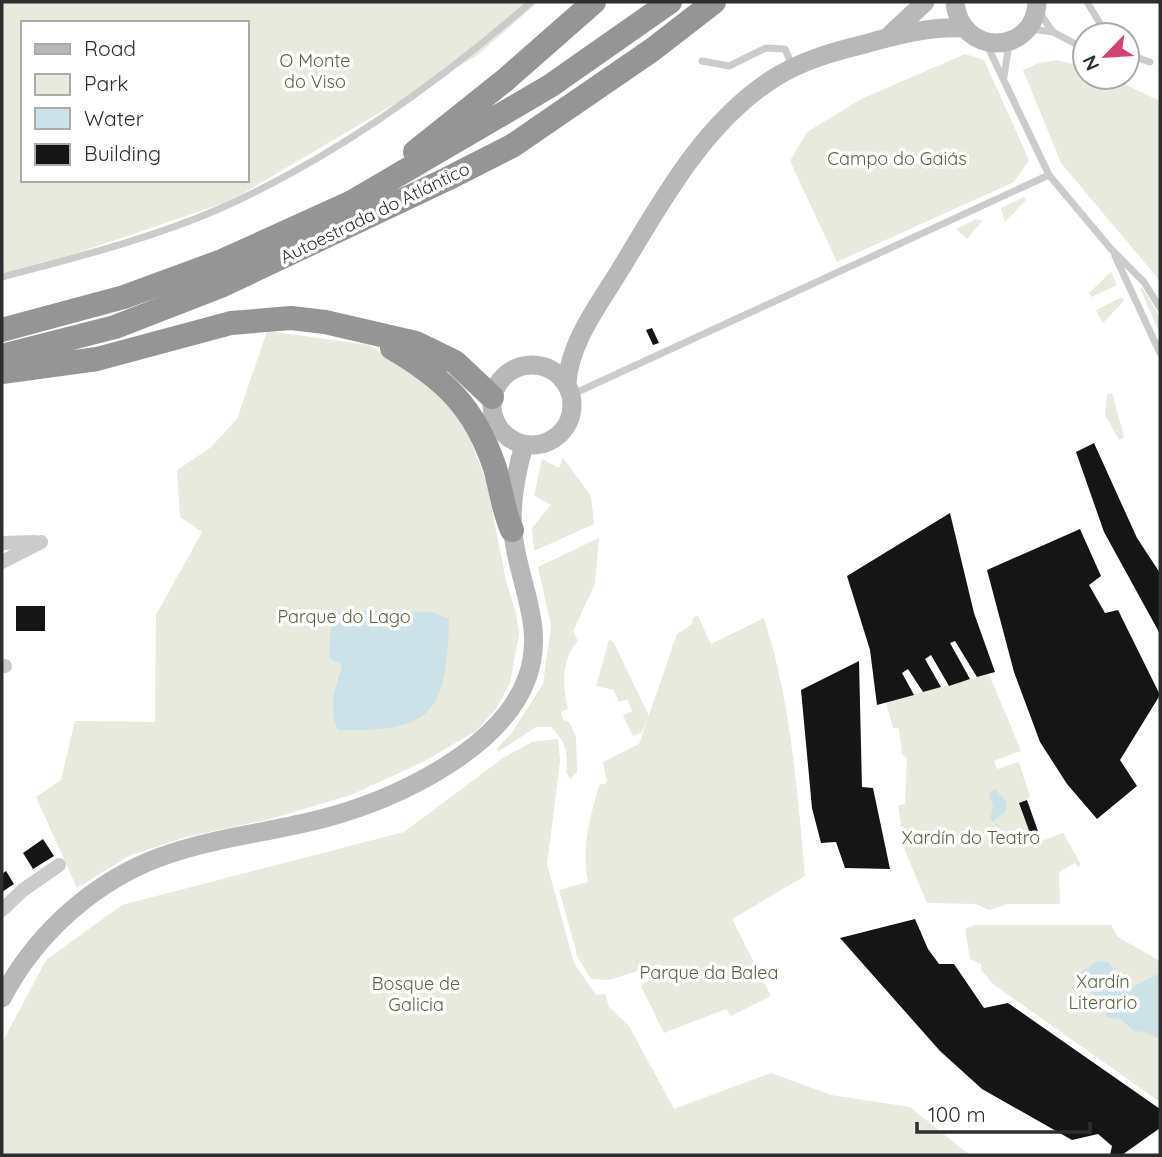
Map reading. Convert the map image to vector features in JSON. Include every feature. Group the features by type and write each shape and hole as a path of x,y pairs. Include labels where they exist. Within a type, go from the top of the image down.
{"highway":[{"path":"350,203 504,81 594,2"},
{"name":"Autoestrada do Atlántico","path":"2,330 124,298 222,261 350,203 550,86 670,2"},
{"name":"Autoestrada do Atlántico","path":"2,356 115,327 223,285 435,185 512,146 652,50 714,2"},
{"path":"2,372 97,359 231,323 291,318 416,343 455,362 492,397"},
{"path":"361,330 428,369 450,388 466,408 482,433 512,530"}],"street":[{"path":"888,37 925,2"},
{"path":"919,31 955,3 964,28 985,42 1009,41 1028,29 1037,5"},
{"path":"577,341 552,358 537,364 525,364 503,376 492,397 495,422 512,440 524,445 538,445 562,432 569,421 568,368 577,341 664,198 696,153 750,96 793,68 831,53 919,31 964,28"},
{"path":"537,364 559,374 569,389"},
{"path":"2,998 32,951 65,914 106,884 164,856 327,818 371,802 452,761 497,729 523,687 533,654 531,606 512,530 515,477 524,445"},
{"path":"2,543 41,542 2,562"},
{"path":"2,910 23,890 58,865"}],"lane":[{"path":"2,277 172,226 217,209 298,171 430,86 531,2"},
{"path":"1087,2 1099,21"},
{"path":"1037,5 1053,32"},
{"path":"1028,29 1053,32 1071,42"},
{"path":"1004,77 1009,41"},
{"path":"985,42 1049,175 1111,249 1144,282 1160,308"},
{"path":"702,61 729,66 766,48 785,49 793,68"},
{"path":"1141,59 1150,62"},
{"path":"569,389 1049,175"},
{"path":"1111,249 1160,353"}],"green space":[{"name":"O Monte do Viso","path":"2,2 538,2 478,55 230,201 71,255 2,273"},
{"name":"Campo do Gaiás","path":"965,54 984,60 1029,160 1014,182 837,262 790,161 807,132 861,99"},
{"path":"1056,60 1071,64 1071,91 1139,91 1160,101 1160,281 1061,163 1023,70"},
{"path":"1024,197 1026,200 1005,222 1001,208"},
{"path":"976,219 982,221 967,239 956,229"},
{"path":"1111,272 1117,285 1091,297 1089,293"},
{"path":"1142,287 1160,317 1160,334 1140,289"},
{"path":"1122,297 1124,301 1103,323 1096,310"},
{"name":"Parque do Lago","path":"267,331 369,345 417,375 450,406 470,439 487,484 506,581 516,613 519,634 510,683 496,709 476,731 423,762 351,795 270,819 186,837 129,856 77,888 36,797 61,780 75,721 155,722 156,615 202,532 180,517 177,470 210,448 237,419"},
{"path":"1112,393 1124,437 1119,440 1105,415 1107,395"},
{"path":"563,458 591,496 594,524 534,551 532,528 551,505 534,496 542,459 559,468"},
{"path":"599,538 595,584 573,631 578,641 568,656 564,674 568,709 561,712 563,720 569,722 576,736 577,772 570,779 566,772 565,748 551,727 536,727 498,752 497,748 511,734 543,684 551,626 538,567"},
{"name":"Parque da Balea","path":"698,616 711,644 764,618 787,714 805,876 732,919 771,996 731,1016 726,1009 664,1033 641,986 662,970 660,964 609,980 591,979 578,958 559,890 588,882 586,845 590,821 599,785 607,783 603,762 639,744 677,634 692,624 693,617"},
{"path":"609,640 614,643 649,716 642,732 633,736 623,715 632,711 627,699 619,702 614,690 596,686"},
{"name":"Xardín do Teatro","path":"989,674 1021,751 994,761 997,769 1019,762 1030,796 1027,800 1041,841 1063,833 1081,865 1078,867 1075,863 1059,872 1060,904 1007,904 989,910 976,904 927,903 905,851 898,805 905,804 907,759 902,754 899,728 893,728 886,702"},
{"name":"Bosque de Galicia","path":"558,739 560,761 547,864 574,963 596,995 605,994 609,1007 629,1026 674,1109 771,1073 831,1095 910,1107 970,1155 2,1155 2,1043 46,960 122,905 404,832 503,758 532,742"},
{"name":"Xardín Literario","path":"975,925 1111,925 1118,937 1160,961 1160,1102 993,984 981,970 981,964 970,959 965,929"}],"water":[{"path":"348,610 432,612 449,619 444,676 438,696 429,710 415,720 396,727 338,730 333,705 342,665 329,658 331,615"},
{"path":"995,789 1007,803 1006,811 993,821 990,819 993,807 989,794"},
{"path":"1097,961 1108,962 1133,987 1160,973 1160,1039 1145,1032 1134,1031 1120,1019 1106,1017 1106,1008 1076,976"}],"building":[{"path":"652,328 659,343 653,345 646,330"},
{"path":"1094,443 1137,538 1160,573 1160,634 1104,532 1076,452"},
{"path":"950,513 974,613 995,672 977,677 955,641 950,643 970,679 949,686 931,655 925,659 941,687 923,692 908,669 902,673 914,695 877,705 870,650 847,576"},
{"path":"1080,529 1101,576 1089,585 1105,613 1118,610 1160,695 1120,760 1137,786 1097,819 1067,784 1040,742 1014,672 987,570"},
{"path":"16,606 45,606 45,631 16,631"},
{"path":"859,661 862,787 873,788 890,869 845,868 836,842 821,843 812,808 801,690"},
{"path":"1027,800 1039,834 1031,836 1019,803"},
{"path":"43,839 54,856 33,869 23,853"},
{"path":"6,871 14,884 2,892 2,874"},
{"path":"915,919 928,949 939,964 954,964 984,1008 1008,1003 1160,1109 1160,1128 1122,1155 1110,1155 1112,1146 1098,1134 1072,1140 982,1089 940,1051 840,938"}]}
